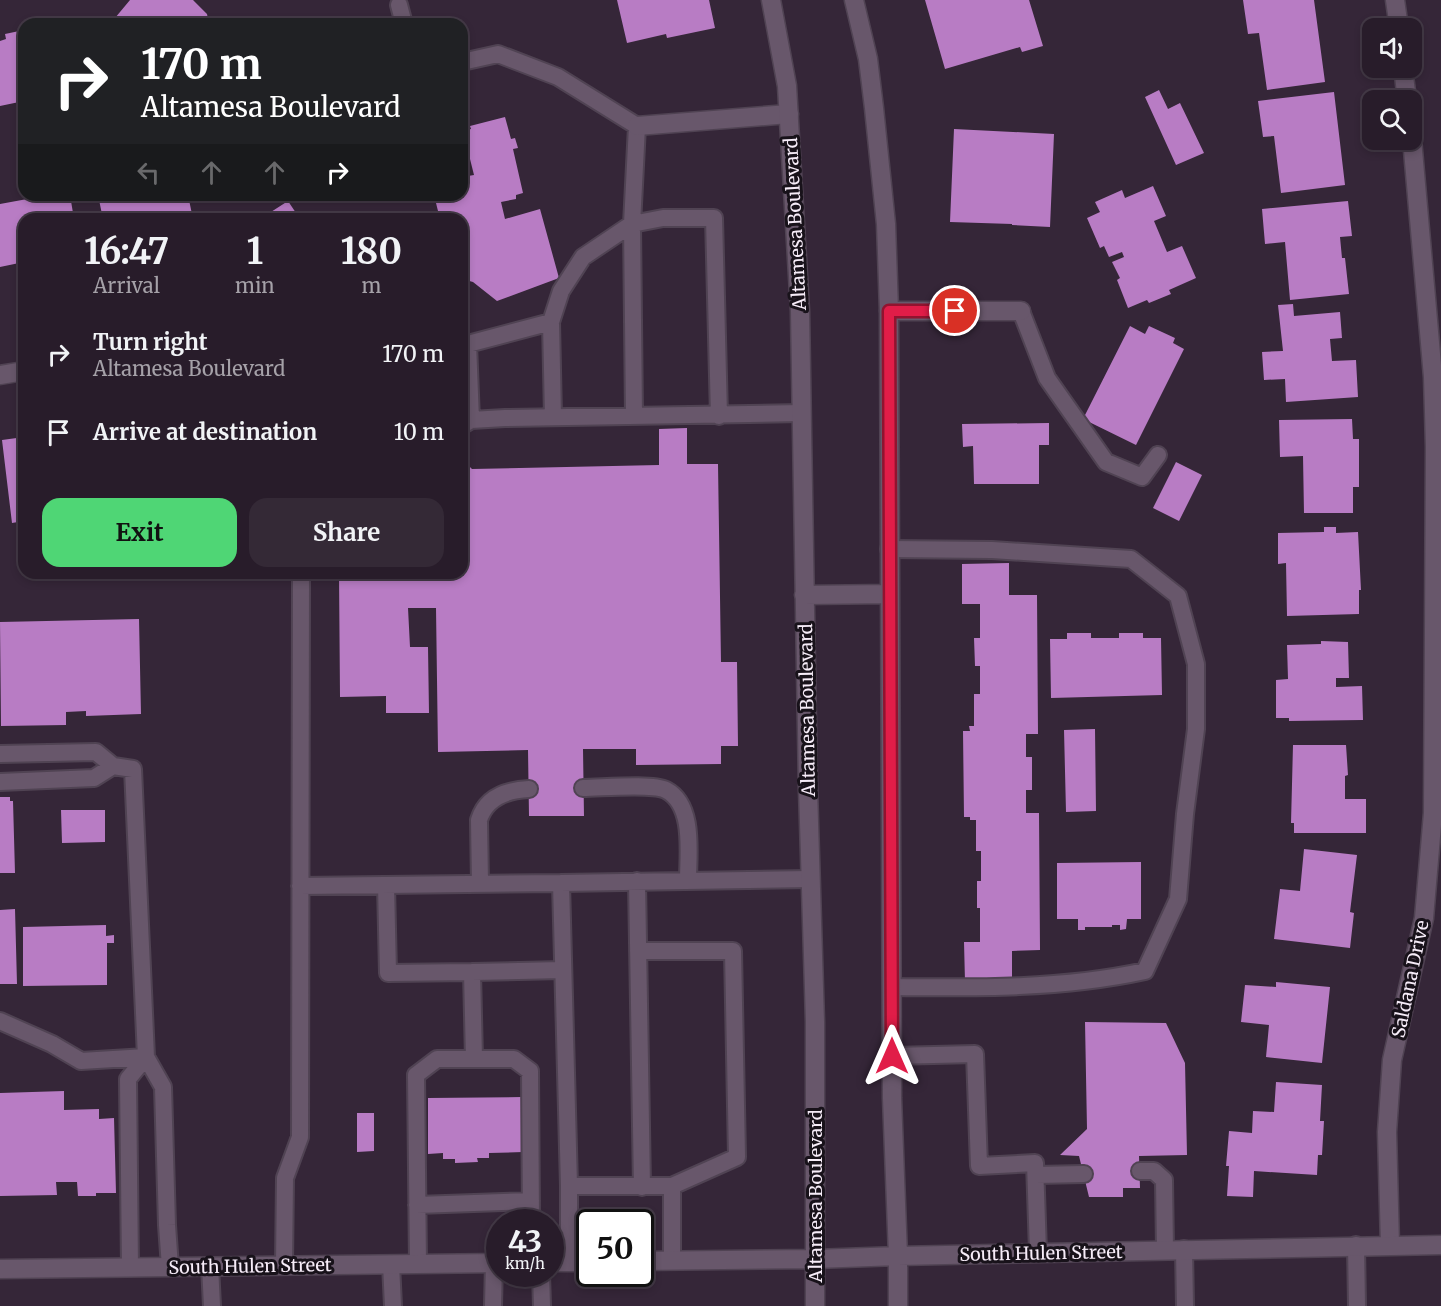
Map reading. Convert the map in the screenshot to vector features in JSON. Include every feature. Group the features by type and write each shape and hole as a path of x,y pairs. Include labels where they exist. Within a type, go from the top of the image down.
{"main road":[{"name":"Altamesa Boulevard","path":"771,0 787,86 800,310 804,595 815,1022 815,1306"},
{"path":"854,0 868,59 874,108 886,224 889,311 892,1056 898,1306"},
{"path":"1395,0 1398,18"},
{"name":"Altamesa Boulevard","path":"637,126 789,114"},
{"name":"Saldana Drive","path":"1390,1245 1387,1132 1392,1060 1424,918 1433,813 1435,447 1433,389 1413,150"},
{"path":"889,311 1021,311"},
{"path":"0,375 18,371"},
{"path":"804,595 890,594"},
{"name":"South Hulen Street","path":"654,1261 1441,1245"},
{"path":"564,1262 576,1262"},
{"name":"South Hulen Street","path":"0,1269 486,1263"}],"lane":[{"path":"399,5 402,18"},
{"path":"468,61 498,54 558,77 637,126 632,224 634,416"},
{"path":"553,417 551,322 561,291 583,257 632,224 663,218 714,218 719,416"},
{"path":"1021,311 1047,378 1106,462 1142,477 1158,455"},
{"path":"468,344 551,322"},
{"path":"468,423 553,417 802,413"},
{"path":"889,549 971,550 1131,559 1179,596 1196,664 1196,729 1185,814 1178,899 1145,971 1120,977 1016,987 892,987"},
{"path":"284,1265 285,1178 300,1137 301,579"},
{"path":"0,754 96,752 113,766 133,769 146,1057 163,1087 170,1267"},
{"path":"0,782 94,778 113,766"},
{"path":"583,788 653,787 665,789 675,797 683,809 686,823 688,880"},
{"path":"480,884 479,820 482,810 497,796 529,789"},
{"path":"300,886 811,879"},
{"path":"637,881 642,1187"},
{"path":"561,882 569,1262"},
{"path":"386,885 388,973 562,970"},
{"path":"569,1186 672,1186 737,1157 733,951 638,951"},
{"path":"472,972 474,1059"},
{"path":"0,1021 52,1044 81,1061 146,1057"},
{"path":"892,1056 975,1054 979,1166 1035,1163 1038,1252"},
{"path":"130,1268 128,1079 146,1057"},
{"path":"418,1264 416,1075 438,1059 514,1059 530,1071 531,1209"},
{"path":"1140,1172 1154,1171 1164,1180 1185,1306"},
{"path":"1036,1174 1084,1174"},
{"path":"672,1186 672,1261"},
{"path":"417,1205 531,1201"},
{"path":"1356,1245 1357,1306"},
{"path":"391,1264 393,1306"},
{"path":"210,1266 212,1306"},
{"path":"493,1306 494,1287"},
{"path":"541,1287 542,1306"}],"building":[{"path":"130,0 193,0 207,14 208,18 115,18"},
{"path":"617,0 709,0 715,28 667,38 666,34 627,43"},
{"path":"925,0 1029,0 1043,46 1022,52 1020,47 945,69"},
{"path":"1243,0 1314,0 1325,82 1267,90 1259,33 1248,34"},
{"path":"18,31 18,102 0,106 0,41 6,39 5,34"},
{"path":"1159,90 1168,109 1180,103 1204,153 1176,165 1145,97"},
{"path":"1334,92 1345,185 1281,193 1274,136 1263,137 1258,101"},
{"path":"505,117 511,139 515,138 518,148 513,149 523,193 516,195 516,199 501,202 505,219 540,209 559,278 497,301 468,281 468,213 438,213 436,201 468,201 468,176 474,175 468,151 470,126"},
{"path":"954,129 1054,134 1050,227 950,222"},
{"path":"1153,186 1166,216 1154,221 1167,252 1182,246 1196,278 1169,290 1171,294 1128,308 1117,280 1120,278 1112,262 1124,257 1122,252 1109,257 1104,246 1100,248 1087,218 1100,212 1095,202 1122,190 1125,198"},
{"path":"18,201 71,201 73,213 18,213 18,263 0,267 0,204"},
{"path":"99,201 189,201 192,213 102,213"},
{"path":"288,201 296,213 269,213"},
{"path":"1348,201 1352,236 1340,237 1349,294 1290,300 1285,242 1265,244 1262,209"},
{"path":"1293,304 1294,316 1340,312 1342,338 1330,339 1332,361 1356,360 1358,397 1286,402 1285,379 1264,380 1262,352 1283,351 1278,305"},
{"path":"1130,326 1145,334 1149,326 1175,338 1173,343 1184,349 1136,445 1083,419"},
{"path":"1352,419 1353,439 1359,439 1359,487 1353,487 1353,513 1304,513 1303,456 1280,457 1279,420"},
{"path":"1049,423 1049,445 1039,445 1039,484 974,484 973,446 963,447 962,424"},
{"path":"687,428 687,464 718,464 721,662 737,662 738,746 721,746 721,764 636,765 636,749 583,749 584,816 529,816 528,750 438,752 436,608 408,608 410,647 428,647 429,713 386,713 386,696 340,697 339,579 468,579 468,465 472,469 659,465 659,429"},
{"path":"18,438 18,522 12,523 2,440"},
{"path":"1176,462 1202,475 1179,521 1153,508"},
{"path":"1324,527 1336,527 1336,533 1358,532 1361,590 1359,590 1359,614 1287,616 1286,563 1278,564 1278,533 1324,532"},
{"path":"1009,563 1009,595 1037,595 1038,734 1026,734 1026,757 1032,757 1032,790 1026,790 1026,813 1039,813 1040,950 1012,951 1012,982 965,982 964,942 980,942 977,881 981,881 981,851 976,851 976,820 964,817 963,731 970,731 969,726 974,726 974,694 980,694 980,666 975,666 974,638 980,638 980,604 962,604 962,564"},
{"path":"139,619 141,714 86,716 86,711 66,712 66,725 1,726 0,622"},
{"path":"1067,633 1091,633 1091,638 1119,638 1119,633 1143,633 1143,638 1161,638 1162,695 1051,698 1050,639 1067,639"},
{"path":"1321,641 1348,642 1349,678 1336,678 1336,687 1362,686 1363,720 1289,721 1289,718 1276,718 1276,680 1288,679 1287,645 1321,644"},
{"path":"1095,729 1096,811 1066,812 1064,730"},
{"path":"1293,745 1346,745 1348,775 1345,776 1345,799 1366,799 1366,833 1294,833 1294,823 1291,823"},
{"path":"0,797 10,797 10,801 13,801 15,873 0,873"},
{"path":"61,810 105,810 105,842 62,843"},
{"path":"1304,849 1357,855 1350,912 1354,913 1350,948 1274,939 1280,889 1300,891"},
{"path":"1141,862 1141,919 1127,919 1126,929 1120,930 1120,925 1112,925 1112,927 1085,927 1085,930 1078,930 1078,919 1057,919 1057,863"},
{"path":"15,909 17,984 0,984 0,910"},
{"path":"106,925 106,936 114,935 114,943 107,943 107,985 23,986 23,927"},
{"path":"1276,982 1330,987 1322,1063 1266,1057 1269,1025 1241,1022 1245,985 1276,987"},
{"path":"1085,1022 1166,1023 1185,1063 1187,1155 1139,1156 1140,1188 1123,1188 1123,1197 1089,1197 1079,1156 1060,1155 1087,1129"},
{"path":"1276,1082 1322,1085 1320,1121 1324,1121 1322,1155 1318,1155 1317,1175 1254,1171 1253,1197 1227,1196 1229,1166 1226,1166 1229,1131 1252,1133 1253,1111 1274,1112"},
{"path":"64,1091 64,1110 99,1109 99,1119 114,1118 116,1193 78,1196 77,1182 56,1182 57,1195 0,1196 0,1093"},
{"path":"522,1097 523,1152 489,1153 489,1158 477,1158 478,1162 455,1163 455,1159 443,1159 443,1153 428,1154 428,1098"},
{"path":"357,1113 374,1113 374,1151 357,1152"}],"route":[{"path":"892,1056 889,311 955,311"}]}
